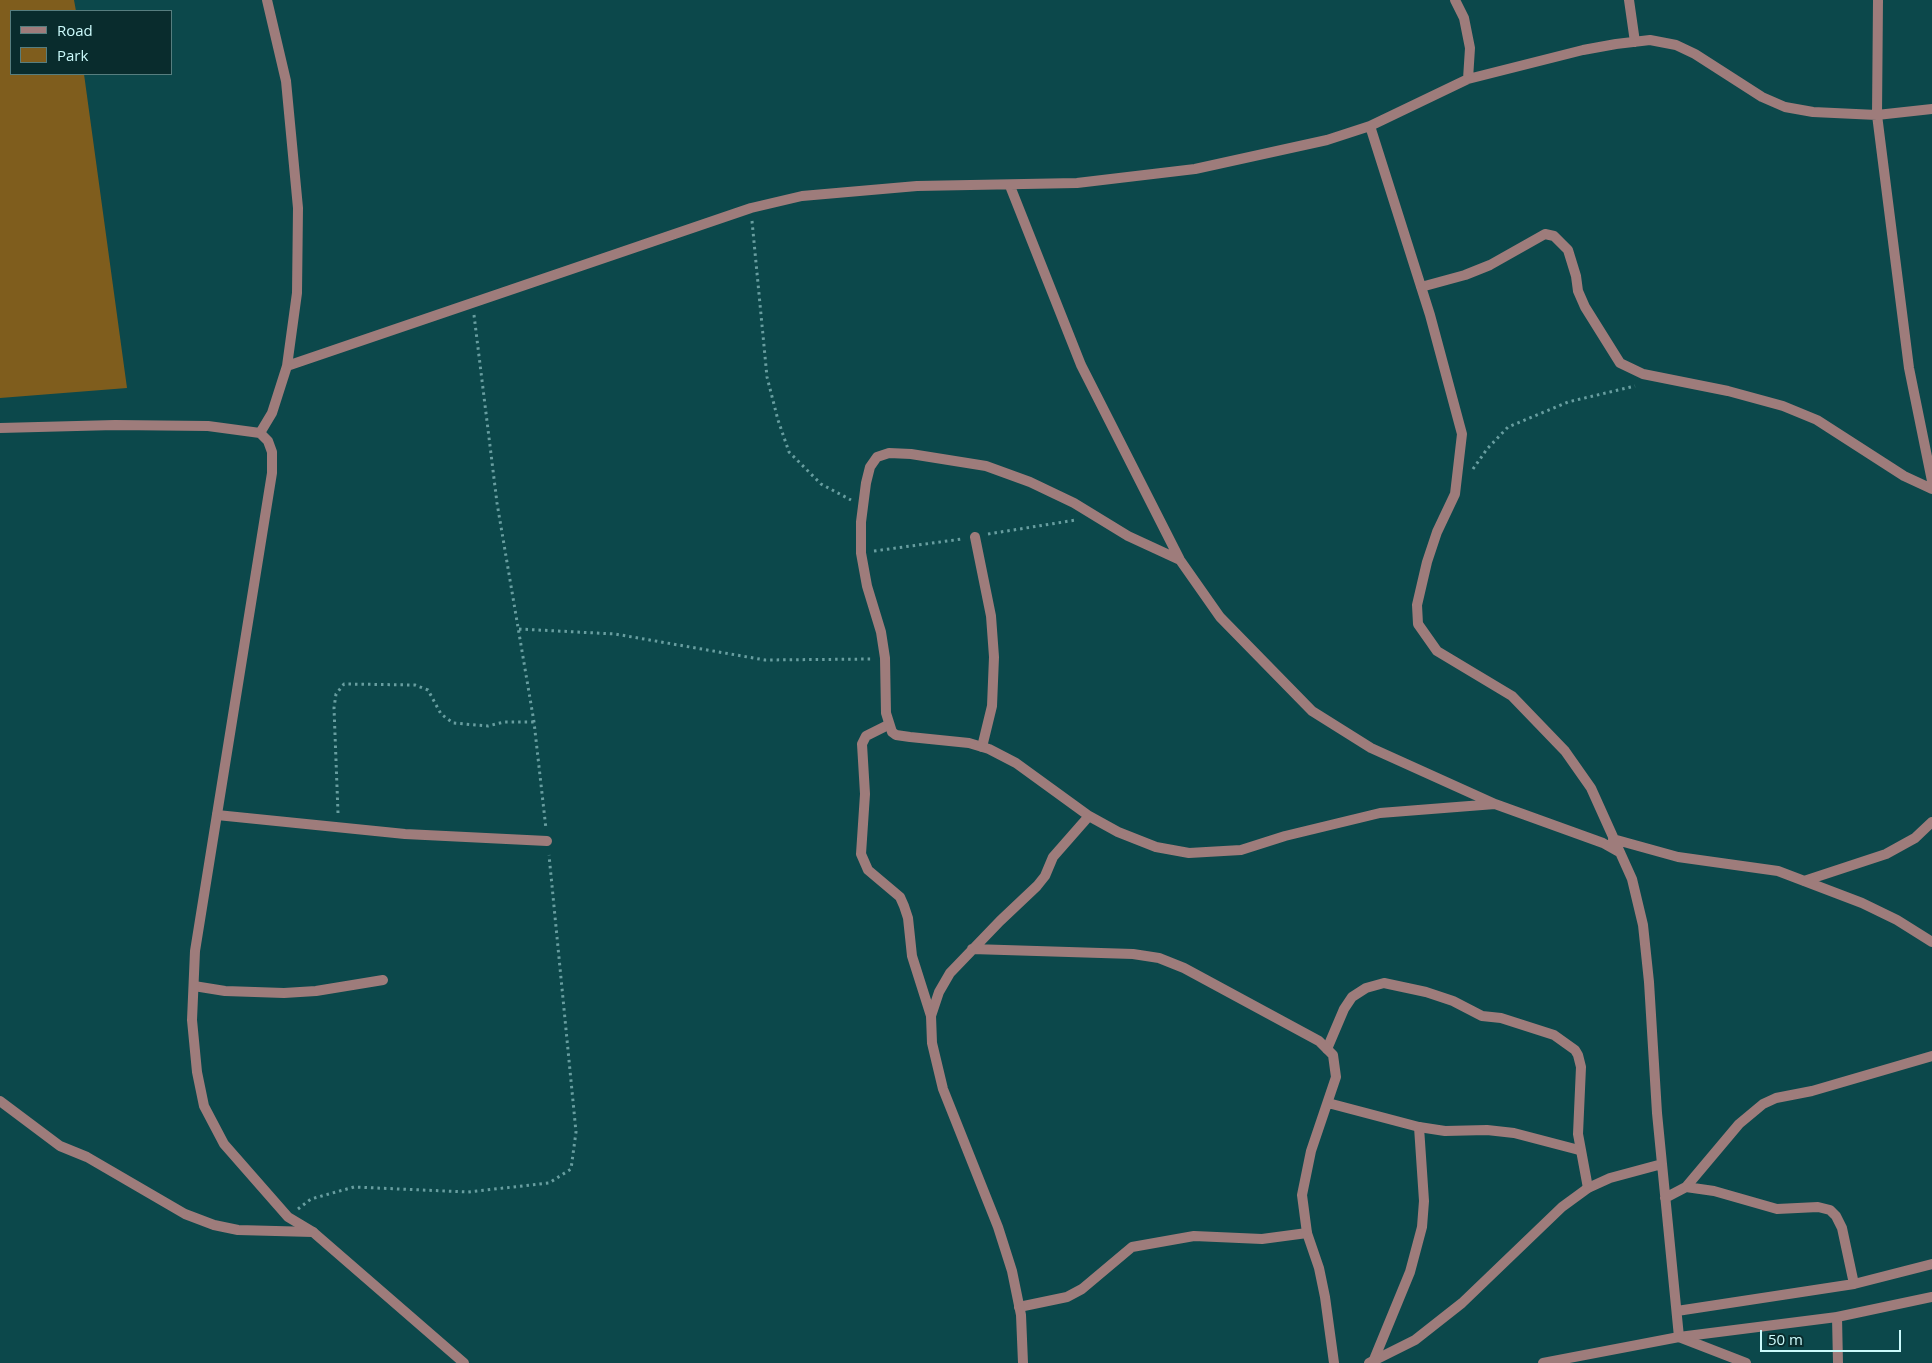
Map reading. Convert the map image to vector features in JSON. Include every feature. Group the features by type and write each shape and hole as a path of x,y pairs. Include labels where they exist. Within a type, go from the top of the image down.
{"street":[{"path":"260,433 272,412 287,366 298,293 298,208 286,82 267,0"},
{"path":"1455,0 1464,18 1470,48 1468,80"},
{"path":"1629,0 1635,42"},
{"path":"1878,0 1877,115 1909,368 1932,481"},
{"path":"287,366 751,208 812,195 917,186 1010,186 1115,180 1195,169 1327,140 1370,126 1468,80 1583,50 1650,40 1676,45 1696,54 1762,97 1785,107 1813,112 1877,115 1932,109"},
{"path":"1370,126 1421,287 1462,434 1455,494 1437,532 1427,562 1417,605 1418,624 1438,651 1512,696 1533,716 1564,751 1591,788 1632,879 1643,926 1662,1164 1679,1337"},
{"path":"1010,186 1081,365 1180,560 1220,617 1312,711 1371,748 1495,804 1603,843 1619,852"},
{"path":"1421,287 1464,275 1490,265 1545,234 1554,236 1568,250 1576,276 1578,291 1585,307 1620,363 1643,374 1728,391 1783,406 1817,420 1897,471 1932,489"},
{"path":"0,428 164,425 237,429 260,433 268,441 272,452 272,473 195,951 192,1020 197,1072 204,1106 224,1144 288,1217 313,1232 464,1363"},
{"path":"1180,560 1128,536 1074,503 1030,482 986,466 944,458 897,454 877,457 870,466 863,506 861,553 867,586 881,632 885,658 886,713 888,725 892,732 896,735 949,740 982,747 1016,763 1089,816 1118,832 1156,847 1189,853 1241,850 1285,836 1380,813 1495,804"},
{"path":"975,537 991,616 994,657 992,706 982,747"},
{"path":"888,725 866,736 862,744 865,794 861,854 868,870 900,897 908,918 912,956 931,1016 932,1044 937,1070 998,1228 1012,1271 1019,1307 1023,1363"},
{"path":"216,815 405,834 548,841"},
{"path":"931,1016 938,992 950,973 1037,886 1045,876 1053,857 1089,816"},
{"path":"1804,881 1886,854 1914,838 1932,822"},
{"path":"1613,839 1678,857 1778,871 1862,902 1897,920 1932,942"},
{"path":"972,949 1134,954 1159,958 1260,1008 1319,1041 1333,1055 1336,1077 1311,1151 1302,1195 1307,1233 1323,1288 1334,1363"},
{"path":"194,986 225,991 316,991 382,980"},
{"path":"1327,1049 1344,1009 1352,997 1366,988 1384,983 1453,1000 1482,1016 1501,1018 1554,1035 1575,1050 1581,1067 1578,1134 1588,1188"},
{"path":"1665,1198 1686,1187 1740,1124 1763,1104 1776,1098 1812,1091 1932,1056"},
{"path":"0,1102 60,1146 87,1157 185,1214 214,1225 238,1230 313,1232"},
{"path":"1328,1103 1418,1127 1445,1131 1487,1130 1514,1133 1580,1150"},
{"path":"1371,1362 1410,1272 1422,1227 1424,1201 1418,1127"},
{"path":"1371,1362 1415,1340 1462,1304 1562,1207 1588,1188 1610,1178 1662,1164"},
{"path":"1686,1187 1714,1191 1777,1209 1818,1207 1830,1210 1836,1216 1842,1228 1854,1284"},
{"path":"1019,1307 1067,1297 1082,1289 1132,1247 1194,1236 1262,1239 1307,1233"},
{"path":"1677,1311 1854,1284 1932,1264"},
{"path":"1543,1363 1679,1337 1837,1317 1932,1297"},
{"path":"1837,1317 1838,1363"},
{"path":"1679,1337 1746,1363"}],"path":[{"path":"751,208 767,377 778,420 789,452 821,484 863,506"},
{"path":"1471,471 1487,449 1508,427 1568,402 1637,386"},
{"path":"519,629 614,634 765,660 885,658"},
{"path":"338,828 334,708 336,694 344,684 415,685 428,690 441,714 453,724 488,726 504,722 534,722"}],"green space":[{"path":"0,0 74,0 76,10 10,10 10,75 84,75 127,388 0,398"}]}
